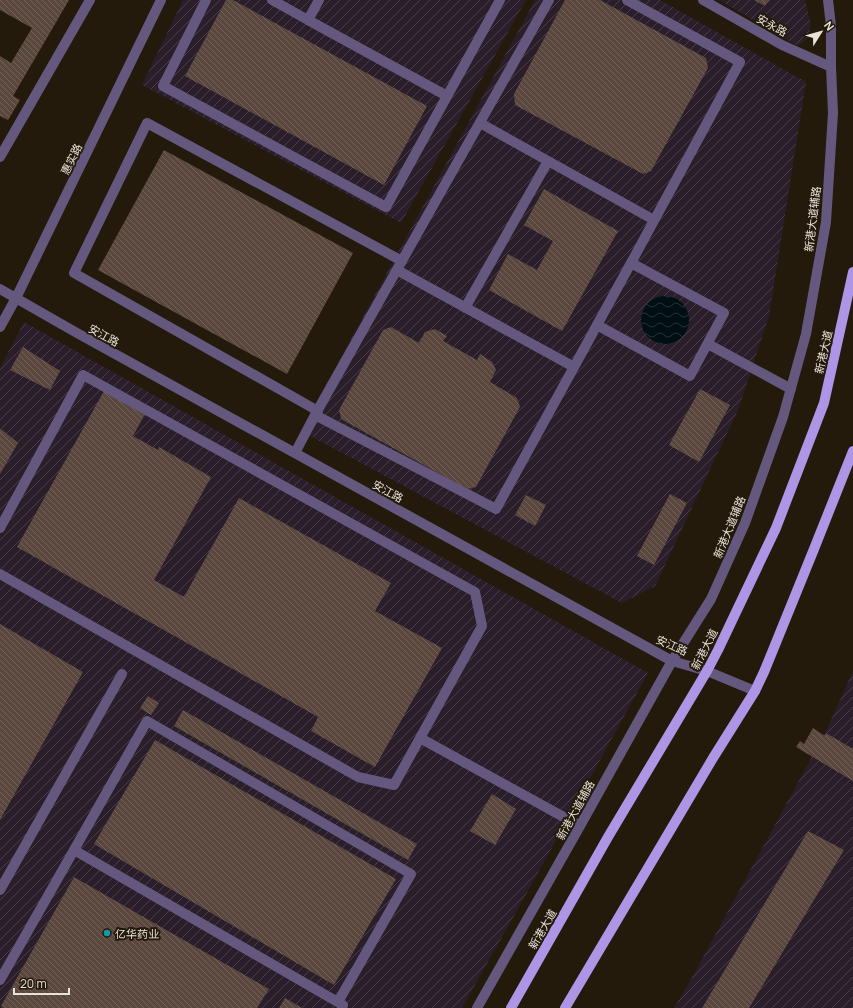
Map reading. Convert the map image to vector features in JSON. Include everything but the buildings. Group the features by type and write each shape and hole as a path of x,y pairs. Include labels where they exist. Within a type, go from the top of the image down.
{"main road":[{"name":"新港大道","path":"511,1008 608,837 707,671 776,528 824,403 853,272"},
{"path":"565,1008 713,758 755,691 791,607 853,451"}],"street":[{"path":"0,157 90,0"},
{"name":"惠实路","path":"0,327 16,298 161,0"},
{"path":"206,0 163,86 386,207 500,0"},
{"path":"272,0 447,96"},
{"path":"308,20 319,0"},
{"path":"295,453 549,0"},
{"path":"402,261 147,123 74,273 317,413 496,509 740,62 627,0"},
{"name":"安永路","path":"703,0 782,45 831,67"},
{"name":"新港大道辅路","path":"477,1008 672,661 711,600 742,530 784,417 806,334 826,222 833,113 831,26 828,0"},
{"path":"480,124 654,220"},
{"path":"465,308 548,161"},
{"path":"597,325 690,376 708,344 724,313 631,263"},
{"path":"397,270 574,367"},
{"name":"安江路","path":"0,289 83,337 672,661 707,671 755,691"},
{"path":"708,344 791,389"},
{"path":"0,528 83,375 475,592 482,626 394,785 358,777 0,574"},
{"path":"0,890 4,875 122,674"},
{"path":"0,980 147,721 411,874 340,1005 74,850"},
{"path":"420,738 580,826"}],"shaded area":[{"path":"183,0 526,0 401,223 142,85"},
{"path":"535,0 660,0 806,82 769,316 738,410 655,586 622,603 301,431"},
{"path":"719,0 805,0 811,25 808,38 798,46"},
{"path":"24,322 648,673 462,1008 0,1008 0,368"},
{"path":"853,671 853,1008 674,1008 827,729"}],"water":[{"path":"665,296 674,298 682,303 687,311 689,320 687,329 682,337 674,342 665,344 656,342 648,337 643,329 641,320 643,311 648,303 656,298"}],"place":[{"name":"亿华药业","path":"107,933"}]}
